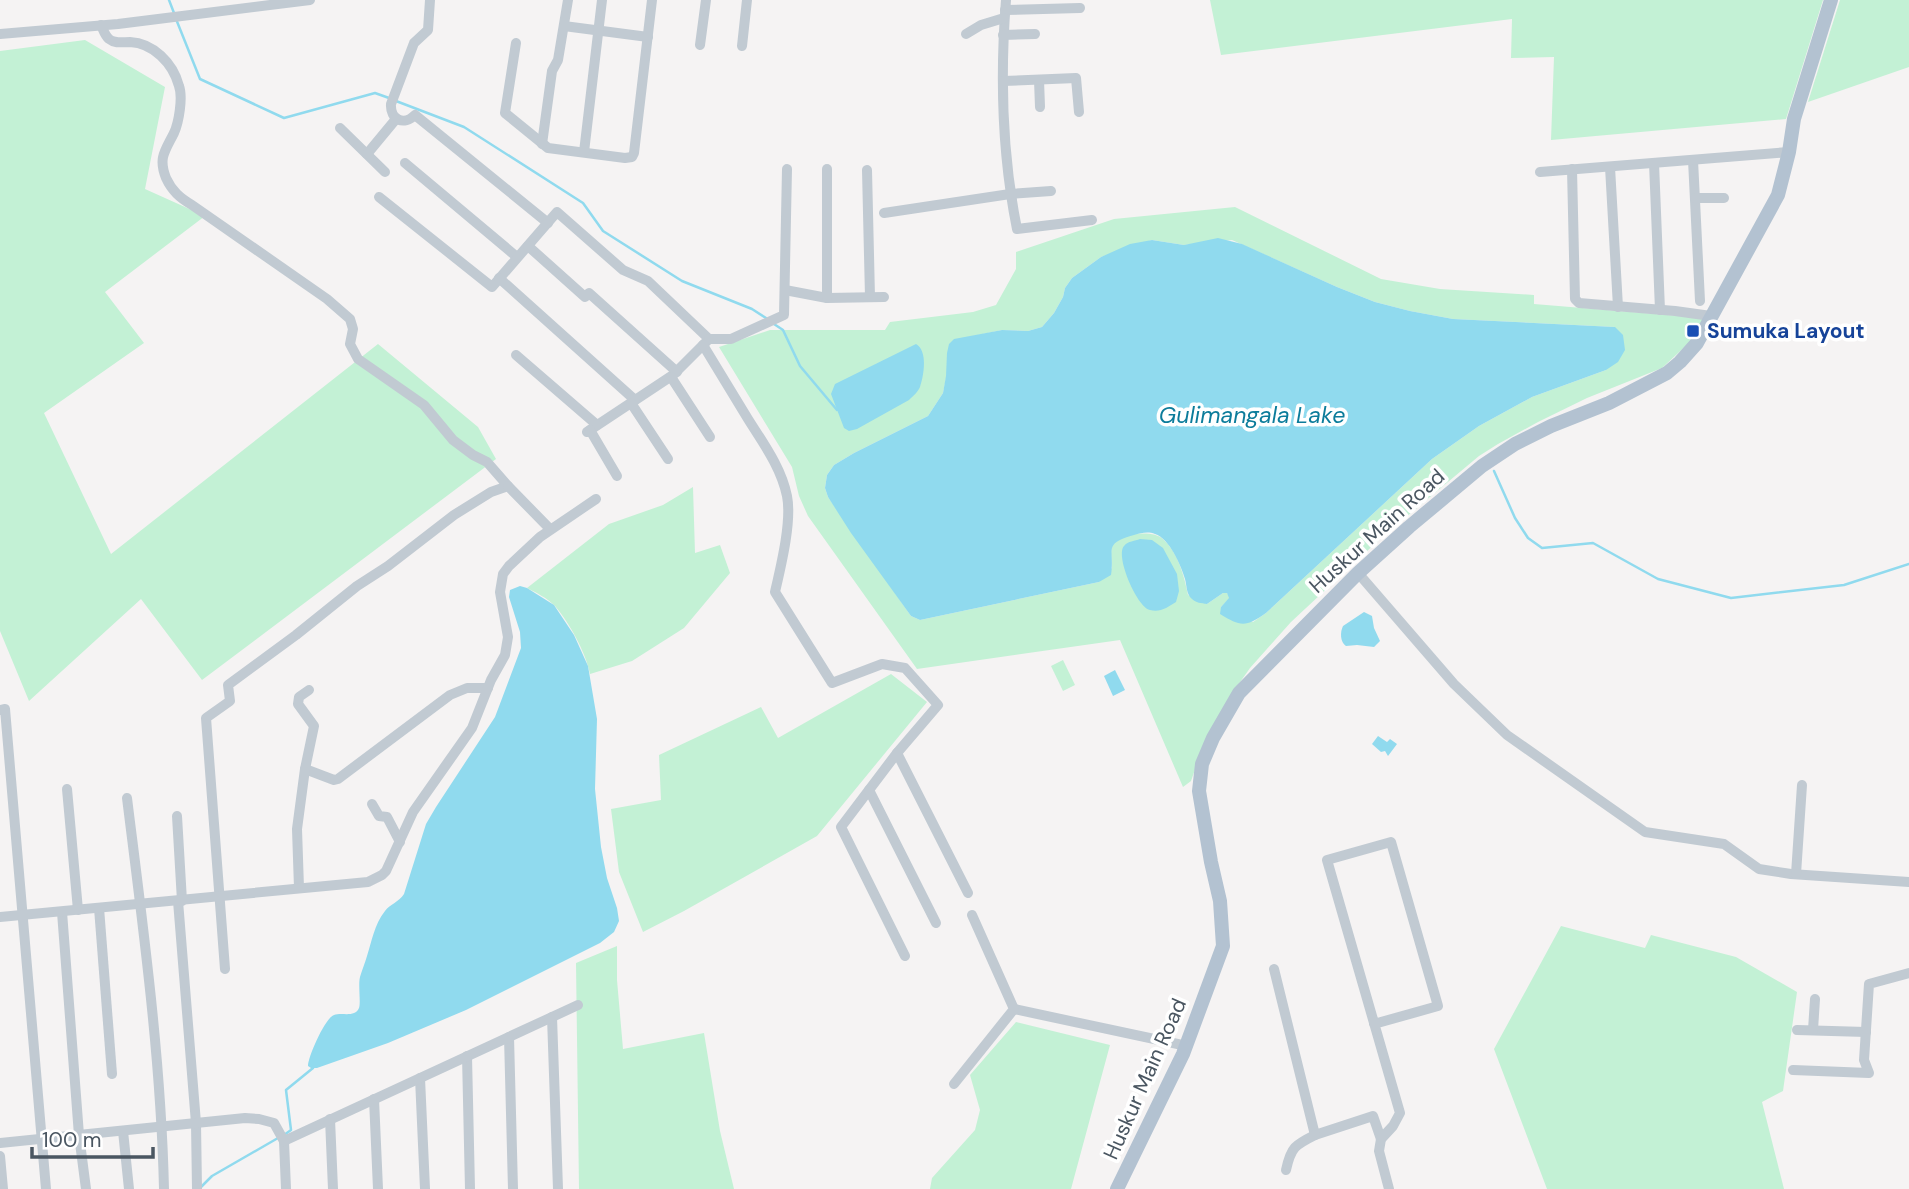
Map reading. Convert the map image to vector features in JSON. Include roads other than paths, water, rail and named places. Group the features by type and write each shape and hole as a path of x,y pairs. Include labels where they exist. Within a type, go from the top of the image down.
{"main road":[{"name":"Huskur Main Road","path":"1117,1189 1186,1046 1223,946 1220,901 1199,791 1202,764 1213,738 1239,694 1358,573 1482,466 1515,444 1667,373 1697,343 1778,195 1794,119 1830,0"}],"street":[{"path":"0,34 310,0"},
{"path":"430,0 428,30 414,43 391,111 396,119 407,121 415,115 548,223"},
{"path":"542,144 552,71 558,60 568,0"},
{"path":"584,152 602,0"},
{"path":"516,43 505,113 548,148 632,157 652,0"},
{"path":"700,45 706,0"},
{"path":"742,46 747,0"},
{"path":"966,34 1005,9 1080,8"},
{"path":"1005,9 1004,131 1010,194 1017,229 1092,220"},
{"path":"100,25 108,39 145,44 154,49 170,67 179,83 181,96 176,131 163,154 162,167 169,186 180,198 327,299 350,319 353,329 350,344 358,359 424,405 453,440 487,463 550,529"},
{"path":"564,26 648,37"},
{"path":"1003,35 1035,34"},
{"path":"1003,81 1076,78 1079,112"},
{"path":"1039,80 1040,107"},
{"path":"367,154 396,119"},
{"path":"340,128 385,172"},
{"path":"1540,172 1789,152"},
{"path":"1693,160 1700,301"},
{"path":"405,163 517,257"},
{"path":"1654,163 1660,310"},
{"path":"1609,167 1618,307"},
{"path":"592,429 674,374 706,342 732,339 784,315 787,169"},
{"path":"827,169 827,298"},
{"path":"1572,169 1575,299 1586,305 1711,316"},
{"path":"867,170 870,297"},
{"path":"884,213 1010,194 1051,191"},
{"path":"379,198 492,287 557,212 623,270 648,281 706,342 766,447 783,484 787,498 787,518 775,592 832,683 882,664 905,668 938,705 897,753 841,827 905,956"},
{"path":"1695,198 1724,198"},
{"path":"528,246 585,297 589,293 674,374 710,437"},
{"path":"499,278 633,402 668,458"},
{"path":"785,290 827,298 884,297"},
{"path":"516,355 592,429 617,476"},
{"path":"225,969 206,718 230,701 228,685 356,586 388,566 454,515 491,492 508,485"},
{"path":"0,917 368,882 376,879 386,871 413,812 472,728 488,688 505,656 508,644 507,629 500,592 503,574 550,529 596,499"},
{"path":"1358,573 1454,684 1507,735 1645,832 1724,844 1759,869 1909,882"},
{"path":"305,769 334,780 338,779 450,695 467,688 488,688"},
{"path":"299,888 297,829 314,726 298,704 299,697 309,690"},
{"path":"0,710 5,709 46,1189"},
{"path":"897,753 968,893"},
{"path":"1796,874 1802,785"},
{"path":"67,789 78,911"},
{"path":"869,790 936,923"},
{"path":"127,797 163,1126 164,1189"},
{"path":"372,804 379,816 387,817 400,842"},
{"path":"177,816 180,901 196,1123 197,1189"},
{"path":"1374,1024 1438,1006 1391,842 1327,860 1399,1112 1393,1126 1381,1139"},
{"path":"99,908 112,1074"},
{"path":"62,912 79,1135 86,1189"},
{"path":"972,915 1014,1009"},
{"path":"1275,969 1315,1135"},
{"path":"1793,1070 1869,1073 1864,1060 1869,984 1909,973"},
{"path":"1813,1030 1815,999"},
{"path":"284,1140 578,1005"},
{"path":"1014,1009 1186,1046"},
{"path":"954,1084 1014,1009"},
{"path":"552,1017 558,1189"},
{"path":"1797,1030 1866,1032"},
{"path":"509,1037 513,1189"},
{"path":"467,1056 470,1189"},
{"path":"420,1077 425,1189"},
{"path":"374,1099 378,1189"},
{"path":"1286,1170 1292,1149 1298,1143 1373,1116 1381,1139 1379,1152 1389,1189"},
{"path":"0,1143 245,1118 259,1119 274,1123 284,1140 286,1189"},
{"path":"330,1119 333,1189"},
{"path":"123,1131 129,1189"},
{"path":"0,1156 3,1189"}],"water":[{"name":"Gulimangala Lake","path":"1218,238 1242,244 1375,302 1453,319 1615,327 1623,335 1625,350 1618,362 1606,370 1532,397 1479,426 1432,459 1266,613 1248,623 1239,623 1220,614 1221,607 1229,598 1227,593 1207,604 1192,599 1181,567 1170,546 1160,537 1147,532 1117,541 1112,549 1111,575 1099,582 920,620 911,616 828,497 825,488 827,475 834,465 928,416 943,393 947,353 949,344 954,339 1002,330 1028,331 1042,327 1054,313 1072,278 1101,257 1130,244 1152,240 1184,245"},
{"path":"916,344 922,352 924,364 917,392 909,400 857,429 849,431 844,428 831,394 835,384"},
{"path":"1152,540 1163,548 1177,574 1179,591 1176,602 1167,608 1154,611 1145,607 1129,581 1122,551 1130,542"},
{"path":"520,586 554,605 574,635 588,666 597,719 595,789 601,847 619,921 614,932 600,943 466,1010 388,1043 311,1068 308,1066 311,1055 330,1018 337,1014 355,1013 359,1008 360,977 378,922 387,909 404,894 426,824 495,717 521,648 520,632 509,597 510,590"},
{"path":"1364,612 1372,616 1380,641 1374,647 1346,646 1341,637 1343,626"},
{"path":"1115,670 1125,690 1113,696 1104,676"},
{"path":"1378,736 1397,744 1388,756 1385,751 1381,752 1372,744"}],"waterway":[{"path":"169,0 174,13"},
{"path":"176,19 200,79 284,118 375,93 389,98"},
{"path":"396,101 464,127 583,203 603,231 682,281 752,309 766,318"},
{"path":"774,324 783,330 800,366 837,410"},
{"path":"1494,471 1515,518 1528,538 1542,548 1593,543 1658,579 1731,598 1844,585 1909,564"},
{"path":"284,1135 291,1130 286,1090 313,1068"},
{"path":"201,1187 212,1176 278,1138"}],"place":[{"name":"Sumuka Layout","path":"1693,331"}]}
